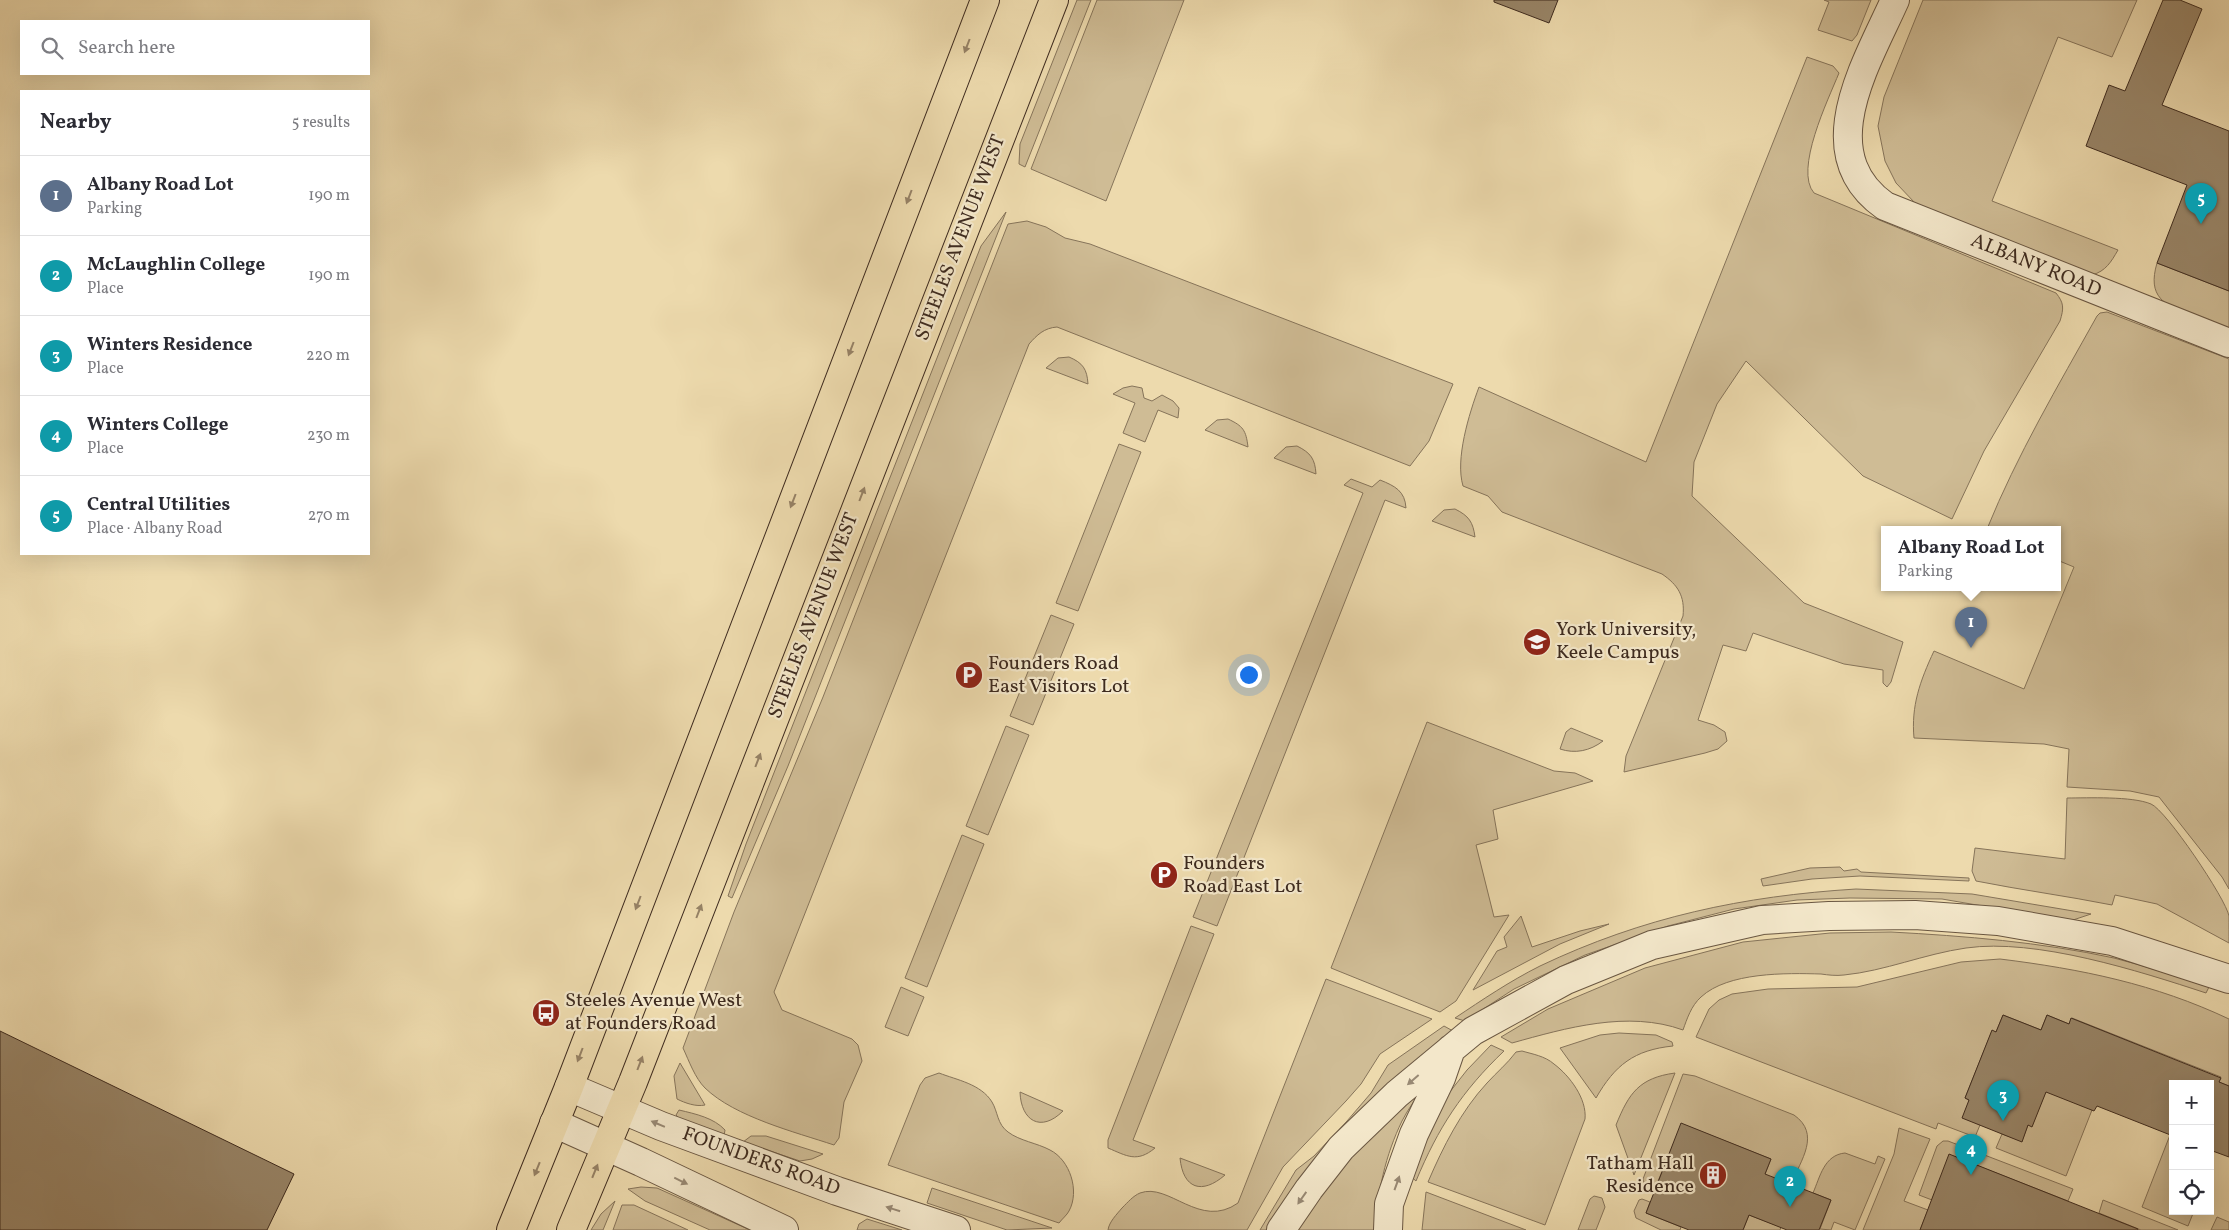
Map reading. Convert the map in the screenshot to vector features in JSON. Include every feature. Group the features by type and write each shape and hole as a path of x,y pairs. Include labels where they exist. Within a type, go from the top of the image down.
{"main road":[{"path":"511,1230 569,1087 985,0"},
{"name":"STEELES AVENUE WEST","path":"571,1230 622,1108 1054,0"}],"street":[{"name":"ALBANY ROAD","path":"1895,0 1848,113 1847,142 1855,171 1871,193 1885,206 2229,342"},
{"path":"1281,1230 1309,1189 1341,1148 1397,1094 1473,1031 1566,980 1652,945 1762,920 1829,916 1915,916 1998,921 2112,941 2229,979"},
{"path":"1388,1230 1389,1204 1414,1134 1441,1078 1451,1049"},
{"name":"FOUNDERS ROAD","path":"569,1087 661,1126 819,1184 956,1230"},
{"path":"554,1123 605,1145 784,1230"}],"shaded area":[{"path":"1077,0 1091,0 1025,167 1019,164 1020,144"},
{"path":"1097,0 1184,0 1106,201 1031,169"},
{"path":"1824,0 1871,0 1857,35 1852,41 1818,30 1829,2"},
{"path":"1923,0 2137,0 2112,57 2058,37 1992,201 2118,250 2101,271 2092,275 1944,218 1915,203 1896,183 1885,161 1878,126 1884,97"},
{"path":"1807,57 1833,66 1839,73 1821,117 1810,152 1809,182 1814,193 2056,293 2061,300 2063,309 2060,321 1984,451 1952,519 1863,476 1746,361 1717,404 1694,462 1692,496 1804,603 1903,642 1891,682 1887,687 1883,683 1883,670 1844,664 1753,633 1746,651 1723,645 1698,720 1714,725 1725,732 1727,741 1718,749 1705,753 1624,772 1626,756 1683,616 1683,603 1679,592 1672,582 1662,574 1502,512 1488,496 1463,486 1461,463 1467,423 1479,387 1646,462"},
{"path":"1006,212 788,766 732,898 728,896 746,844 981,246"},
{"path":"1027,221 1046,227 1065,238 1090,244 1453,384 1429,441 1410,466 1057,327 1041,332 1029,344 774,992 782,1010 852,1039 858,1045 862,1061 844,1102 839,1138 834,1145 784,1129 732,1107 705,1088 692,1069 683,1048 734,912 823,697 1008,224"},
{"path":"2157,263 2229,291 2229,330 2173,308 2160,298 2154,284"},
{"path":"2107,312 2229,359 2229,889 2222,877 2159,797 2130,791 2067,787 2069,749 2044,744 1914,738 1915,704 1934,651 2024,689 2074,567 2061,562 2061,526 1988,526 2011,474 2100,313"},
{"path":"1069,357 1083,367 1087,374 1088,384 1046,368 1058,358"},
{"path":"1132,386 1142,388 1144,398 1152,401 1162,395 1173,401 1179,408 1178,418 1158,410 1145,442 1123,433 1135,403 1113,394 1123,388"},
{"path":"1228,419 1243,429 1248,447 1205,430 1217,420"},
{"path":"1119,444 1141,452 1078,611 1056,603"},
{"path":"1297,446 1306,451 1311,457 1315,464 1316,474 1274,458 1286,447"},
{"path":"1351,479 1372,487 1380,480 1390,485 1404,497 1406,508 1385,500 1217,926 1193,917 1363,493 1344,485"},
{"path":"1455,509 1470,520 1475,537 1432,521 1444,510"},
{"path":"1051,615 1074,624 1033,725 1010,716"},
{"path":"1427,722 1554,771 1575,773 1593,781 1493,810 1498,839 1476,845 1494,917 1509,915 1456,1001 1440,1012 1331,968"},
{"path":"1006,726 1029,735 988,835 966,826"},
{"path":"1571,728 1603,741 1582,751 1560,749 1566,732"},
{"path":"2067,798 2110,798 2143,801 2159,810 2194,856 2218,892 2229,916 2229,943 2157,904 2115,895 2112,905 1976,881 1972,871 1975,848 2065,859"},
{"path":"962,835 984,844 927,987 905,978"},
{"path":"1840,867 1844,871 1857,869 1861,872 1969,878 1969,881 1860,876 1812,879 1763,886 1761,879 1810,868"},
{"path":"1856,889 1972,894 2091,914 2070,921 1942,899 1850,898 1797,900 1734,909 1668,926 1585,955 1514,989 1465,1021 1455,1018 1507,984 1540,966 1617,934 1694,912 1734,904 1773,897"},
{"path":"1521,916 1532,947 1580,931 1609,924 1560,944 1473,990 1497,951 1507,947 1504,937"},
{"path":"1191,926 1214,934 1133,1140 1155,1148 1149,1153 1132,1157 1108,1148 1108,1140"},
{"path":"1891,932 2002,940 2086,952 2126,961 2209,987 2206,993 2087,958 2024,948 1994,946 1966,948 1935,954 1859,973 1838,975 1775,974 1742,978 1712,989 1701,997 1690,1013 1683,1030 1641,1021 1619,1021 1575,1027 1512,1043 1501,1037 1548,1009 1645,968 1743,942 1830,933"},
{"path":"2000,959 2089,973 2145,987 2173,996 2229,1019 2229,1086 2219,1082 2221,1077 2072,1018 2069,1024 2047,1015 2041,1030 2003,1015 1996,1032 1992,1031 1965,1098 1969,1100 1980,1125 1975,1137 1938,1123 1936,1129 1696,1037 1709,1009 1719,1000 1732,994 1768,989 1857,987 1961,962"},
{"path":"1326,979 1432,1019 1380,1054 1361,1084 1283,1167 1247,1230 1108,1230 1122,1208 1140,1193 1151,1191 1198,1209 1211,1211 1224,1210 1238,1203"},
{"path":"901,987 924,997 908,1036 885,1027"},
{"path":"1444,1026 1453,1031 1393,1080 1307,1173 1266,1230 1260,1230 1296,1170 1314,1156 1347,1121 1371,1093 1388,1065"},
{"path":"1619,1033 1656,1035 1672,1042 1673,1046 1647,1051 1627,1061 1618,1068 1596,1098 1560,1048 1600,1035"},
{"path":"1491,1045 1504,1051 1476,1081 1452,1111 1433,1144 1416,1181 1408,1174 1449,1093 1467,1070"},
{"path":"1522,1051 1547,1059 1560,1069 1576,1088 1585,1111 1585,1119 1545,1225 1428,1182 1446,1143 1469,1105 1516,1052"},
{"path":"680,1063 705,1105 691,1104 677,1099 674,1076"},
{"path":"939,1073 968,1083 982,1091 992,1102 1004,1129 1018,1138 1050,1150 1063,1161 1071,1177 1073,1194 1069,1211 1059,1223 888,1165 920,1085 925,1078"},
{"path":"1675,1073 1634,1175 1616,1125 1626,1104 1637,1089 1652,1079"},
{"path":"1683,1074 1695,1076 1794,1115 1802,1122 1808,1139 1803,1157 1791,1184 1775,1178 1767,1195 1758,1192 1771,1159 1682,1124 1653,1193 1646,1190 1643,1179"},
{"path":"2051,1078 2092,1110 2066,1176 1996,1148 2002,1134 2022,1141 2028,1125 2032,1126"},
{"path":"1425,1085 1404,1116 1391,1147 1380,1188 1377,1230 1292,1230 1372,1131"},
{"path":"1020,1092 1063,1111 1055,1118 1047,1121 1034,1121 1028,1117 1024,1110"},
{"path":"679,1110 716,1122 725,1130 724,1136 681,1120 676,1115"},
{"path":"1899,1128 1930,1139 1904,1201 1928,1210 1920,1230 1863,1230 1894,1154"},
{"path":"751,1136 766,1136 823,1154 812,1159 800,1161 743,1142"},
{"path":"2169,1138 2169,1215 2192,1215 2188,1226 2142,1207"},
{"path":"1943,1141 1948,1141 2073,1189 2068,1201 1950,1155 1932,1200 1919,1195 1937,1146"},
{"path":"1845,1153 1875,1164 1878,1156 1885,1159 1855,1230 1834,1222 1831,1230 1820,1229 1831,1200 1813,1193 1827,1162"},
{"path":"1180,1158 1225,1175 1209,1185 1195,1186 1185,1177"},
{"path":"641,1187 657,1188 750,1230 710,1230 645,1201 628,1189"},
{"path":"932,1188 1052,1228 1007,1230 927,1203"},
{"path":"1426,1192 1526,1230 1422,1230"},
{"path":"1594,1196 1602,1198 1605,1207 1596,1230 1578,1230 1590,1199"},
{"path":"1642,1199 1650,1202 1646,1213 1681,1227 1680,1230 1661,1230 1636,1218 1634,1211 1639,1200"},
{"path":"2103,1200 2178,1230 2141,1230 2099,1213"},
{"path":"615,1201 603,1230 591,1230 601,1214"},
{"path":"622,1205 634,1205 688,1230 613,1230"},
{"path":"1749,1215 1781,1227 1780,1230 1743,1230"},
{"path":"2217,1217 2229,1222 2229,1230 2211,1230"},
{"path":"867,1219 902,1230 857,1230 859,1224"}],"building":[{"path":"1494,0 1558,0 1549,23 1494,2"},
{"path":"2163,0 2180,0 2202,9 2162,105 2229,131 2229,291 2157,263 2187,185 2086,146 2109,85 2125,91"},
{"path":"2003,1015 2041,1030 2047,1015 2069,1024 2071,1018 2221,1078 2219,1082 2229,1086 2229,1157 2214,1151 2214,1080 2169,1080 2169,1134 2097,1106 2094,1111 2046,1092 2032,1127 2028,1125 2022,1142 1962,1118 1969,1100 1965,1098 1992,1030 1996,1032"},
{"path":"0,1031 294,1174 267,1230 0,1230"},
{"name":"Tatham Hall Residence","path":"1681,1123 1771,1159 1765,1174 1831,1200 1819,1230 1787,1230 1749,1215 1743,1230 1689,1230 1646,1213"},
{"path":"1949,1154 2138,1229 2138,1230 1920,1230"}],"place":[{"name":"Central Utilities","path":"2201,224"},
{"name":"York University, Keele Campus","path":"1537,642"},
{"name":"Albany Road Lot","path":"1971,648"},
{"name":"Founders Road East Visitors Lot","path":"969,675"},
{"name":"Founders Road East Lot","path":"1164,875"},
{"name":"Steeles Avenue West at Founders Road","path":"546,1013"},
{"name":"Winters Residence","path":"2003,1121"},
{"name":"Tatham Hall Residence","path":"1713,1175"},
{"name":"Winters College","path":"1971,1175"},
{"name":"McLaughlin College","path":"1790,1207"}]}
